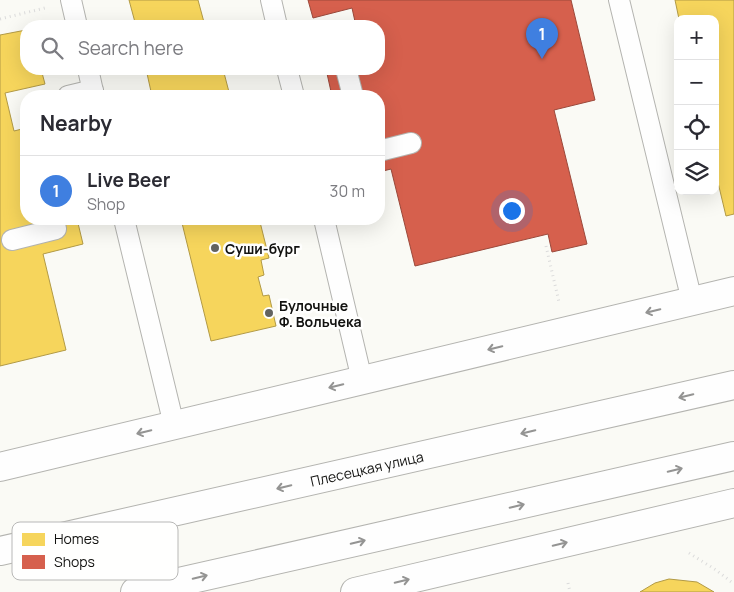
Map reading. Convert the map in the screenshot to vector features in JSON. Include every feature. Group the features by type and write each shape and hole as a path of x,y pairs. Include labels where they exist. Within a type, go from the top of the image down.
{"main road":[{"path":"0,467 734,291"},
{"name":"Плесецкая улица","path":"128,522 734,385"},
{"path":"135,592 734,456"},
{"path":"355,592 734,503"}],"lane":[{"path":"271,0 276,20"},
{"path":"619,0 692,301"},
{"path":"71,1 76,20"},
{"path":"90,75 93,90"},
{"path":"289,75 292,90"},
{"path":"348,75 351,90"},
{"path":"385,150 411,143"},
{"path":"12,240 56,229 55,225"},
{"path":"125,225 174,425"},
{"path":"325,225 362,380"}],"path":[{"path":"0,19 71,1"},
{"path":"546,246 559,302"},
{"path":"689,553 734,584"},
{"path":"568,583 570,592"}],"building: Homes":[{"path":"129,0 198,0 203,20 134,20"},
{"path":"675,0 734,0 734,214 726,216 719,187 719,15 678,15"},
{"path":"20,31 20,75 43,75 45,84 5,93 14,131 20,130 20,225 78,225 83,244 43,254 66,350 0,366 0,35"},
{"path":"147,75 225,75 228,90 151,90"},
{"path":"182,225 261,225 269,258 261,260 264,275 258,277 263,296 269,295 276,326 211,341"},
{"path":"669,579 697,582 714,592 640,592 655,583"}],"building: Shops":[{"path":"308,0 571,0 595,100 554,110 587,244 552,252 548,234 415,266 391,169 385,170 385,90 331,90 327,75 385,75 385,20 355,20 352,8 313,18"}],"place":[{"name":"Live Beer","path":"542,59"},
{"name":"Суши-бург","path":"215,248"},
{"name":"Булочные Ф. Вольчека","path":"269,313"}]}
